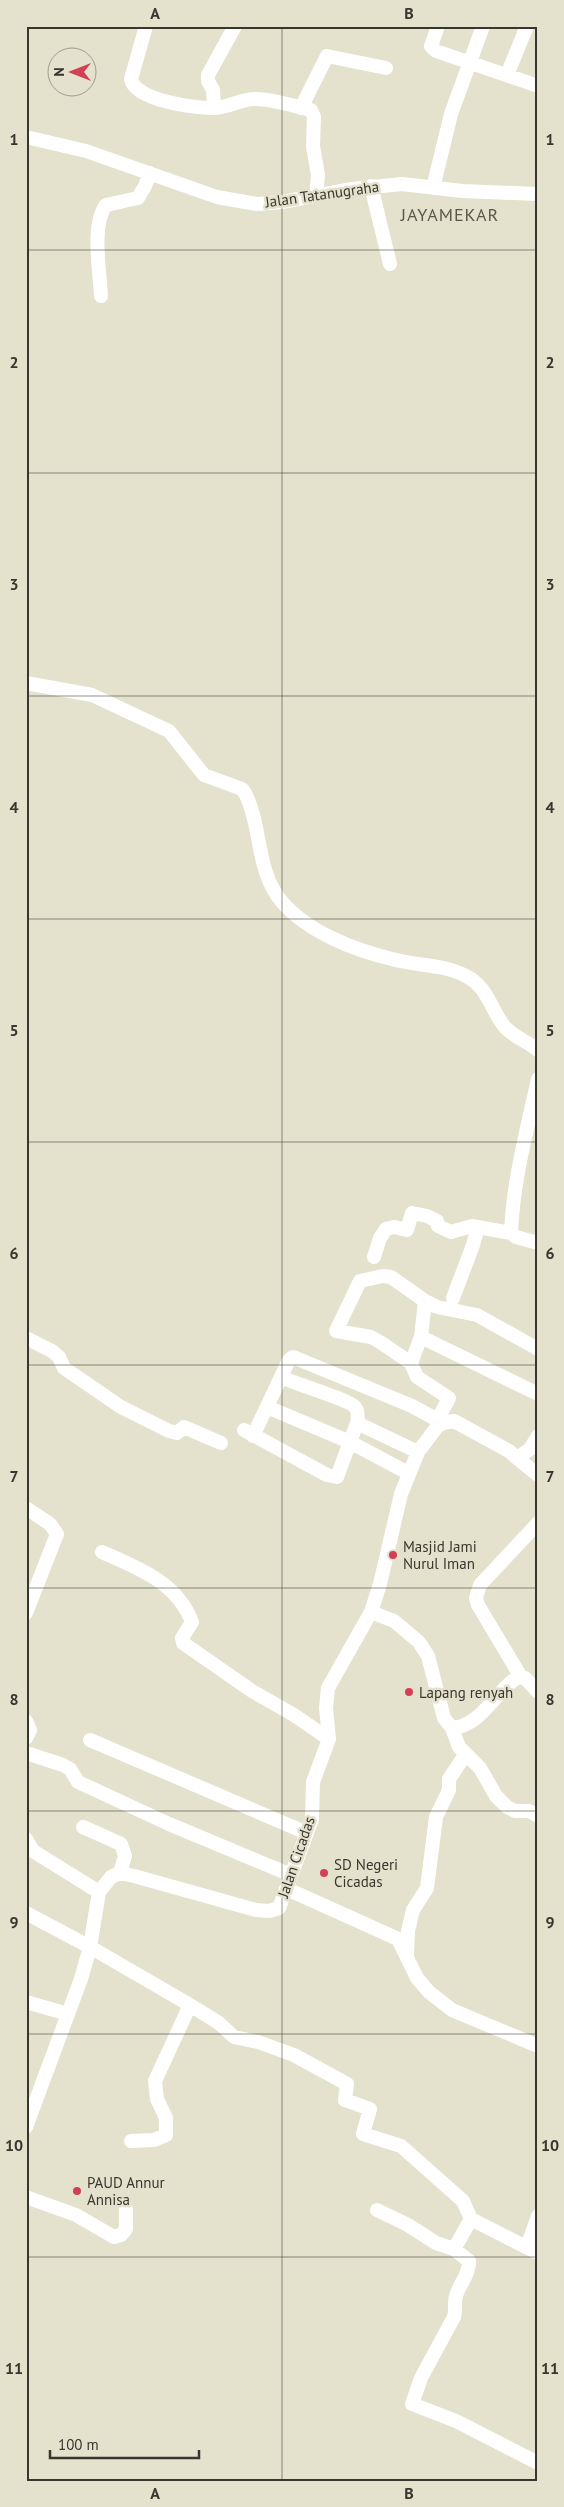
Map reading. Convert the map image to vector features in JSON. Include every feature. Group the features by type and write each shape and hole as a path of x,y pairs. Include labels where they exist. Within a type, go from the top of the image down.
{"street":[{"path":"146,26 132,76 132,84 146,94 168,102 214,108 252,99 311,110 314,117 312,146 318,176 316,196"},
{"path":"214,108 214,90 208,81 208,75 235,26"},
{"path":"438,26 432,42 433,49 538,86"},
{"path":"433,188 446,132 483,26"},
{"path":"507,75 527,26"},
{"path":"301,108 327,56 386,68"},
{"name":"Jalan Tatanugraha","path":"26,137 86,150 200,192 235,201 258,204 282,202 371,186 402,184 489,193 538,194"},
{"path":"101,296 98,243 100,215 106,205 111,202 138,198 146,186 150,173"},
{"path":"371,186 390,264"},
{"path":"26,683 92,695 169,731 204,775 242,788 246,795 269,880 282,902 311,926 343,942 392,959 437,967 464,975 486,993 503,1025 538,1050"},
{"path":"511,1233 512,1212 535,1105 538,1079"},
{"path":"374,1257 380,1238 386,1229 394,1227 407,1230 412,1213 427,1216 437,1221 438,1226 450,1232 458,1228 478,1227 511,1233 516,1237 538,1243"},
{"path":"453,1298 473,1246 478,1227"},
{"path":"425,1301 421,1337 411,1363 371,1337 337,1333 336,1329 347,1311 358,1283 367,1278 391,1276 425,1301 436,1306 477,1315 538,1349"},
{"path":"421,1337 538,1394"},
{"path":"26,1338 52,1351 59,1357 64,1368 121,1408 170,1431 178,1433 184,1427 220,1443"},
{"path":"281,1377 306,1388 347,1401 355,1406 358,1414 357,1423 338,1475 335,1478 248,1433 267,1408 281,1377 291,1357 298,1358 412,1406 441,1421 454,1421 467,1426 538,1474"},
{"name":"Jalan Cicadas","path":"120,1873 256,1910 269,1911 278,1908 287,1889 312,1819 312,1782 329,1739 326,1708 328,1688 371,1612 380,1584 394,1518 408,1473 418,1452 441,1421 448,1398 417,1377 411,1363"},
{"path":"267,1408 350,1442 408,1473"},
{"path":"357,1423 418,1452"},
{"path":"517,1458 530,1448 538,1436"},
{"path":"26,1508 50,1524 56,1531 57,1536 34,1589 26,1613"},
{"path":"538,1523 480,1585 477,1592 478,1605 521,1676 538,1692"},
{"path":"102,1552 144,1569 172,1592 183,1605 192,1622 182,1638 183,1642 252,1691 294,1715 329,1739"},
{"path":"371,1612 394,1621 419,1642 428,1656 444,1718 452,1728 459,1747 480,1768 496,1796 507,1807 515,1811 529,1811 538,1816"},
{"path":"452,1728 466,1725 488,1707 510,1683 521,1676"},
{"path":"26,1721 30,1730 26,1738"},
{"path":"90,1740 307,1833"},
{"path":"26,1753 70,1769 78,1782 169,1824 292,1875"},
{"path":"466,1755 449,1779 449,1790 436,1817 427,1888 413,1910 408,1931 407,1955 409,1966 429,1992 452,2010 538,2046"},
{"path":"26,2127 68,2014 90,1946 99,1892 111,1877 120,1873 125,1856 121,1844 82,1826"},
{"path":"26,1839 33,1851 99,1892"},
{"path":"287,1889 398,1939 407,1955"},
{"path":"26,1913 90,1946 190,2005 219,2023 234,2038 258,2042 294,2055 346,2084 345,2100 370,2109 364,2134 401,2146 463,2201 471,2219 532,2250 538,2216"},
{"path":"26,2002 68,2014"},
{"path":"131,2140 154,2140 166,2135 166,2118 157,2099 154,2081 190,2005"},
{"path":"26,2197 76,2215 114,2236 121,2235 126,2230 126,2209"},
{"path":"377,2210 408,2225 436,2243 454,2249 469,2261 469,2268 455,2298 454,2317 421,2378 412,2404 456,2421 538,2463"},
{"path":"454,2249 471,2219"}],"place":[{"name":"Masjid Jami Nurul Iman","path":"393,1555"},
{"name":"Lapang renyah","path":"409,1692"},
{"name":"SD Negeri Cicadas","path":"324,1873"},
{"name":"PAUD Annur Annisa","path":"77,2191"}],"district":[{"name":"JAYAMEKAR","path":"450,214"}]}
